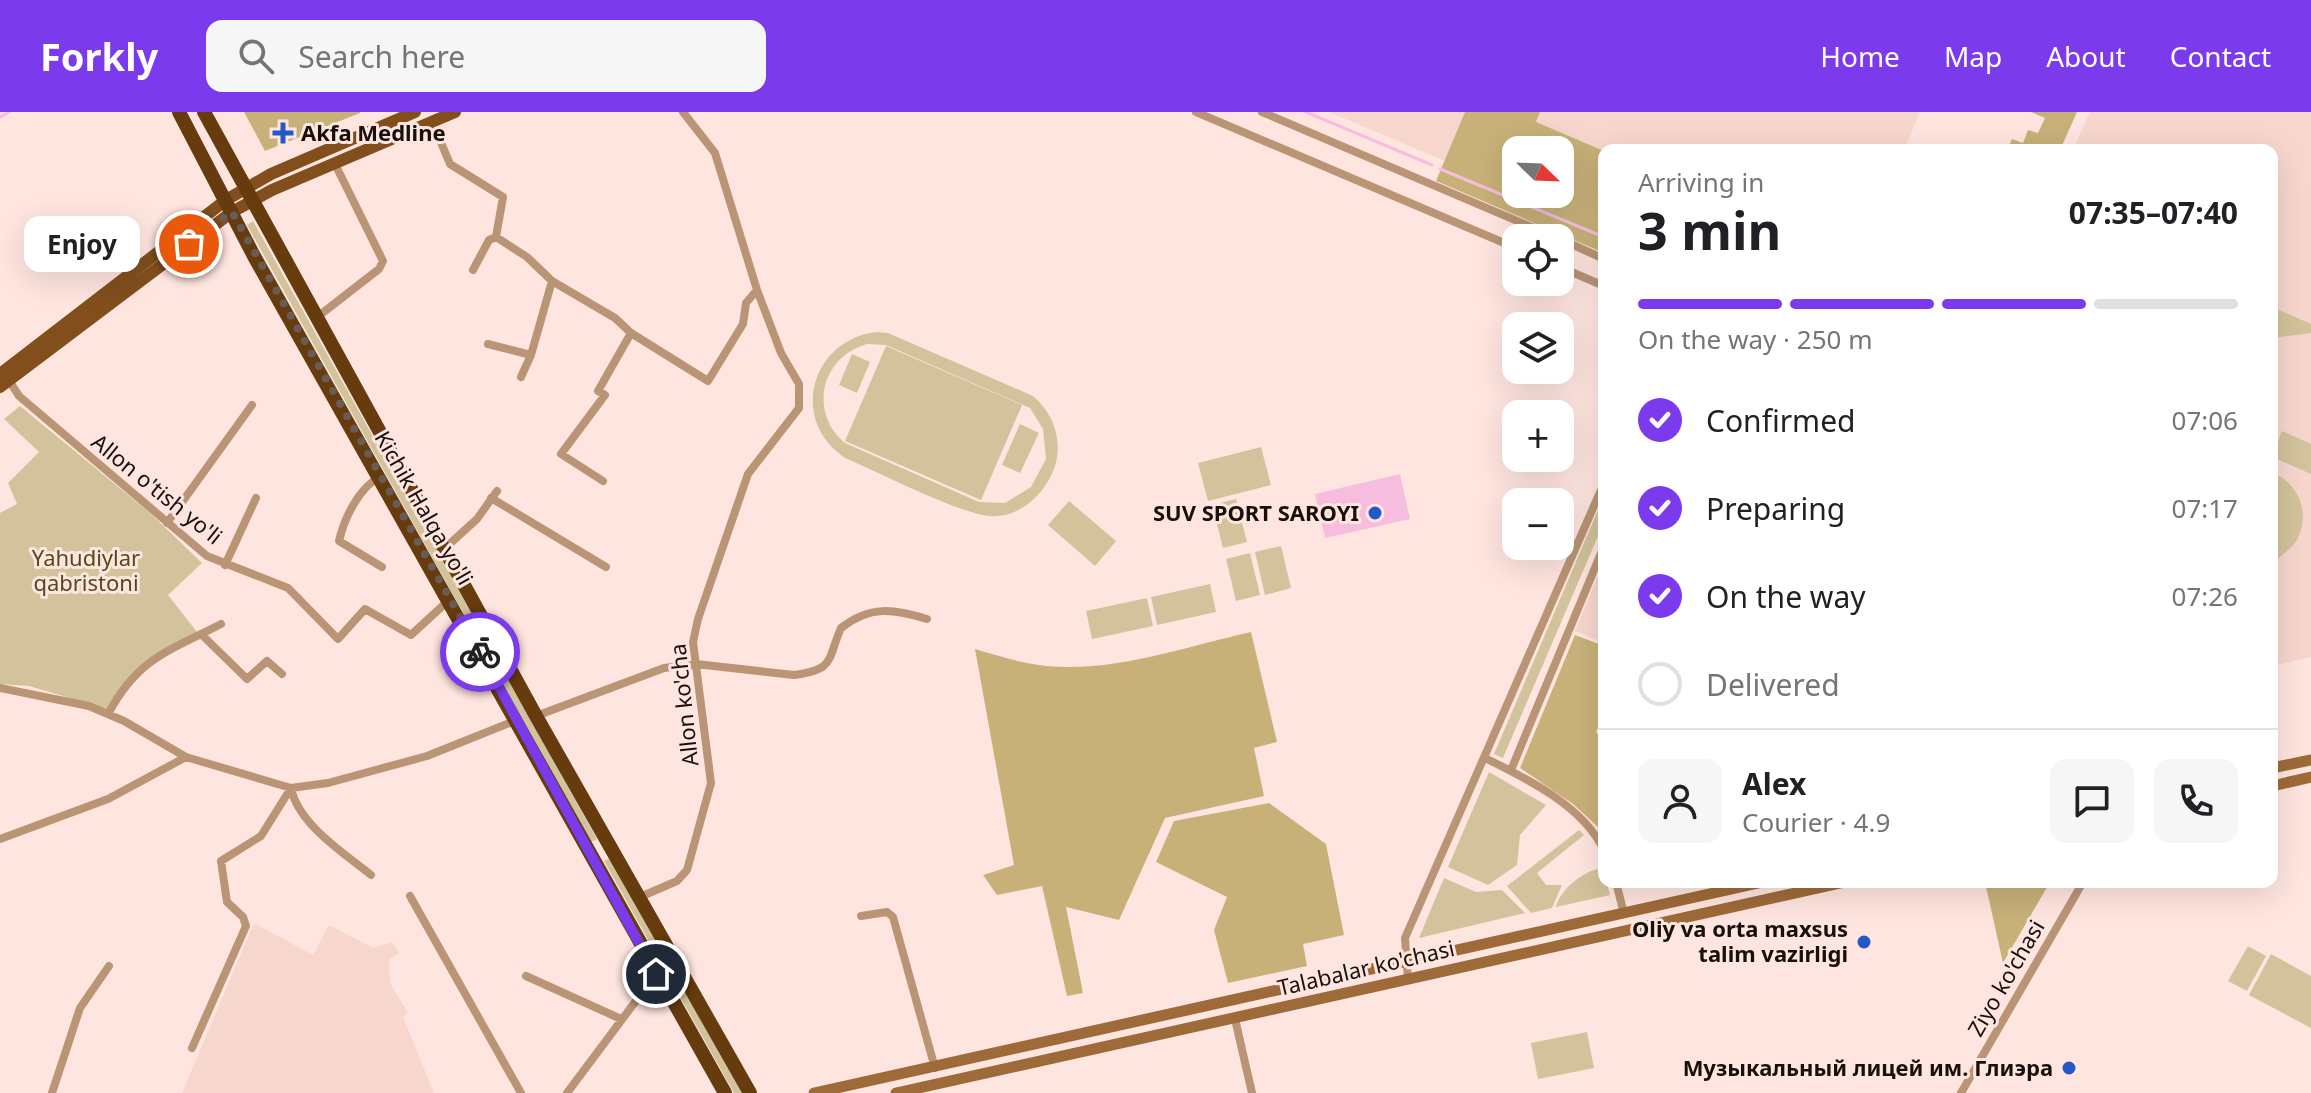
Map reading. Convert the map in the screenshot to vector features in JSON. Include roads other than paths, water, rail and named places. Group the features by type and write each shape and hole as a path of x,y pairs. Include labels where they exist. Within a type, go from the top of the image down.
{"highway":[{"name":"Kichik Halqa yo'li","path":"179,112 656,974 725,1093"},
{"name":"Kichik Halqa yo'li","path":"204,112 536,716 750,1093"},
{"path":"590,855 609,843"}],"main road":[{"path":"3,378 229,206 415,112"},
{"path":"250,193 335,164 455,112"},
{"path":"2278,767 2311,760"},
{"path":"2278,785 2311,777"},
{"name":"Talabalar ko'chasi","path":"814,1093 1735,888"},
{"path":"1762,888 1764,900"},
{"name":"Talabalar ko'chasi","path":"896,1093 1818,888"},
{"path":"1092,1033 1096,1049"},
{"path":"935,1068 939,1084"}],"street":[{"path":"496,237 527,257 552,281 615,318 631,333 708,381 743,324 746,303 757,290 715,153 683,112"},
{"path":"1196,112 1502,242"},
{"path":"1262,112 1524,224"},
{"path":"432,121 450,164 503,197 496,237"},
{"path":"316,318 379,269 383,261 335,164"},
{"path":"473,270 489,240 496,237"},
{"path":"1574,246 1598,256"},
{"path":"1574,273 1598,283"},
{"path":"521,377 531,355 552,281"},
{"name":"Allon ko'cha","path":"640,897 677,881 687,870 705,816 711,783 693,642 698,619 748,474 799,408 799,384 781,353 757,290"},
{"path":"603,481 561,454 605,395 598,391 631,333"},
{"path":"488,344 531,355"},
{"name":"Allon o'tish yo'li","path":"3,378 19,396 207,556 288,588 338,639 365,609 411,635 450,599"},
{"path":"167,523 252,405"},
{"path":"380,477 368,482 361,492 339,541 382,567"},
{"path":"444,549 477,519 494,494 606,567"},
{"path":"1408,980 1404,962 1405,938 1598,497"},
{"path":"225,565 256,498"},
{"path":"1511,770 1598,560"},
{"path":"536,716 664,668 696,664 794,675 808,673 826,666 833,655 841,628 868,612 892,610 927,619"},
{"path":"108,714 124,683 153,659 221,624"},
{"path":"201,634 247,679 267,661 282,674"},
{"path":"0,688 89,706 186,757 291,788 328,783 427,756 517,719"},
{"path":"0,839 108,799 186,757"},
{"path":"1485,758 1511,770 1583,821 1598,842"},
{"path":"291,788 294,802 323,834 371,875"},
{"path":"192,1048 246,926 243,917 227,902 221,861 261,836 291,788"},
{"path":"1618,888 1624,914"},
{"name":"Ziyo ko'chasi","path":"1961,1093 2080,888"},
{"path":"410,896 521,1093"},
{"path":"861,916 887,912 893,917 935,1068"},
{"path":"52,1093 80,1008 109,966"},
{"path":"567,1093 656,974"},
{"path":"526,976 621,1019"},
{"path":"1235,1019 1252,1093"}],"waterway":[{"path":"0,117 9,112"},
{"path":"1306,112 1432,165"},
{"path":"1440,169 1598,235"}],"place":[{"name":"Akfa Medline","path":"283,133"},
{"name":"Enjoy","path":"189,244"},
{"name":"SUV SPORT SAROYI","path":"1375,513"},
{"name":"Oliy va orta maxsus talim vazirligi","path":"1864,942"},
{"name":"Музыкальный лицей им. Глиэра","path":"2069,1068"}],"park label":[{"name":"Yahudiylar qabristoni","path":"86,570"}]}
